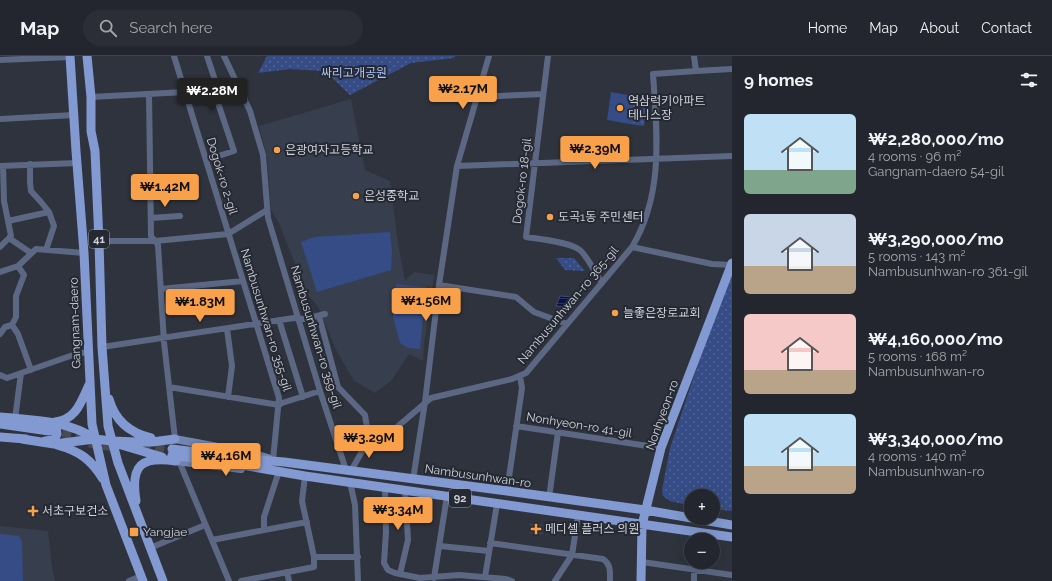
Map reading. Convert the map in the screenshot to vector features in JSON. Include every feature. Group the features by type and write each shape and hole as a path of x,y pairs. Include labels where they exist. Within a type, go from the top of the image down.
{"main road":[{"name":"Gangnam-daero","path":"70,56 84,253 92,424 106,485 142,578"},
{"name":"41","path":"87,56 92,97 91,131 95,151 102,347 108,426 140,521 163,581"},
{"name":"Nonhyeon-ro","path":"641,581 642,524 661,448 732,264"},
{"path":"50,434 61,421 72,416 81,404 89,384"},
{"path":"104,384 114,412 119,420 127,429 140,435 152,439 175,439 250,453 284,462"},
{"path":"0,417 15,418 50,434 85,458 95,467 106,485"},
{"path":"0,424 50,434"},
{"path":"0,437 51,441 54,440 57,434 56,427 50,434"},
{"path":"22,439 74,428 86,432 95,439"},
{"path":"0,431 50,434 112,441 152,442 175,439"},
{"path":"175,439 175,442 170,446 167,452 170,457 175,457"},
{"path":"112,441 132,448 175,457"},
{"path":"140,521 134,484 135,475 139,467 150,460 175,457"},
{"name":"Nambusunhwan-ro","path":"175,457 284,462 645,510 732,525"},
{"name":"Nambusunhwan-ro","path":"175,457 242,465 305,476 732,537"}],"street":[{"path":"0,60 70,56"},
{"name":"Dogok-ro 2-gil","path":"174,56 228,234"},
{"path":"206,160 234,151 217,100 219,92 207,56"},
{"name":"Nambusunhwan-ro 359-gil","path":"224,56 250,111 263,156 267,210 275,240 320,391 348,471"},
{"path":"412,480 425,402 439,285 457,166 489,56"},
{"name":"Dogok-ro 18-gil","path":"548,56 526,237 548,240 581,250 602,283"},
{"path":"694,56 696,71 732,69"},
{"name":"Nambusunhwan-ro 365-gil","path":"507,491 522,388 520,376 526,373 632,247 644,224 656,175 657,131 653,74 696,71"},
{"path":"92,97 185,92 245,99"},
{"path":"149,94 151,236 158,245 169,387 175,439"},
{"path":"477,97 543,94"},
{"path":"0,119 74,115"},
{"path":"457,166 732,156"},
{"path":"0,247 11,236 2,201 1,166 77,162"},
{"path":"30,164 31,191 49,212 54,226 46,250"},
{"path":"99,241 155,241 228,234 267,210"},
{"path":"8,221 49,212"},
{"path":"151,218 180,216"},
{"name":"Nambusunhwan-ro 355-gil","path":"228,234 279,398 273,460"},
{"path":"10,238 31,253"},
{"path":"632,247 712,264 732,264"},
{"path":"0,272 18,266 36,249 84,253"},
{"path":"0,334 5,327 12,325 16,317 16,296 24,275 18,266"},
{"path":"161,289 243,281"},
{"path":"439,285 516,297 534,312 567,324"},
{"path":"102,347 279,320 299,318 305,319 322,315 338,388 365,415 368,434 370,437"},
{"path":"279,320 303,397"},
{"path":"12,325 18,334 30,370"},
{"path":"226,329 232,366 228,397"},
{"path":"0,375 7,378 76,354 88,352"},
{"path":"15,418 21,373"},
{"path":"370,437 380,437 390,433 430,398 520,376"},
{"path":"169,387 279,405 320,391"},
{"name":"Nonhyeon-ro 41-gil","path":"516,426 661,448"},
{"path":"550,498 558,432"},
{"path":"348,471 370,437"},
{"path":"175,457 229,581"},
{"path":"264,530 264,517 279,471"},
{"path":"241,581 314,567 314,557 302,501 305,476"},
{"path":"350,482 355,505 358,581"},
{"path":"385,487 386,532 384,563 388,570 420,578 459,575 512,581"},
{"path":"400,574 408,540 405,490"},
{"name":"Nambusunhwan-ro","path":"434,578 447,496"},
{"name":"Nambusunhwan-ro","path":"485,577 497,504"},
{"path":"555,581 572,555 578,515"},
{"path":"212,540 307,522"},
{"path":"150,548 205,525"},
{"path":"490,543 603,559 608,562 610,581"},
{"path":"440,546 489,551"},
{"path":"314,557 358,557"},
{"path":"642,562 732,575"},
{"path":"694,570 694,581"},
{"path":"287,572 288,581"},
{"path":"129,581 142,578"}],"shaded area":[{"path":"351,99 365,170 390,181 398,243 405,281 414,272 434,275 423,361 409,354 391,381 375,393 354,381 336,350 319,308 306,292 279,223 271,210 267,157 259,126"},
{"path":"581,292 572,307 556,306 560,296 575,297"},
{"name":"메디셀 플러스 의원","path":"530,523 544,525 543,535 529,533"},
{"path":"0,526 48,531 55,581 0,581"}],"green space":[{"name":"싸리고개공원","path":"267,56 455,56 454,58 411,63 350,95 325,71 290,69 258,73"},
{"name":"역삼럭키아파트 테니스장","path":"611,92 634,96 630,124 607,120"},
{"path":"634,96 647,98 644,126 630,124"},
{"path":"588,147 588,156 567,157 567,148"},
{"path":"390,232 392,252 391,270 317,292 301,242 314,237"},
{"path":"556,258 574,258 585,271 565,270"},
{"path":"732,270 732,511 720,510 720,489 684,489 684,504 670,501 663,496 662,490 670,448 702,352"},
{"path":"396,284 426,287 420,349 408,348 400,343 393,317"},
{"path":"0,534 19,536 22,542 23,581 0,581"}],"tunnel":[{"path":"49,431 92,437"},
{"path":"89,443 120,448"},
{"path":"142,445 172,449"}],"place":[{"name":"역삼럭키아파트 테니스장","path":"620,108"},
{"name":"은광여자고등학교","path":"277,150"},
{"name":"은성중학교","path":"356,196"},
{"name":"도곡1동 주민센터","path":"550,217"},
{"name":"늘좋은장로교회","path":"615,313"},
{"name":"서초구보건소","path":"33,511"},
{"name":"메디셀 플러스 의원","path":"536,529"},
{"name":"Yangjae","path":"134,532"}]}
